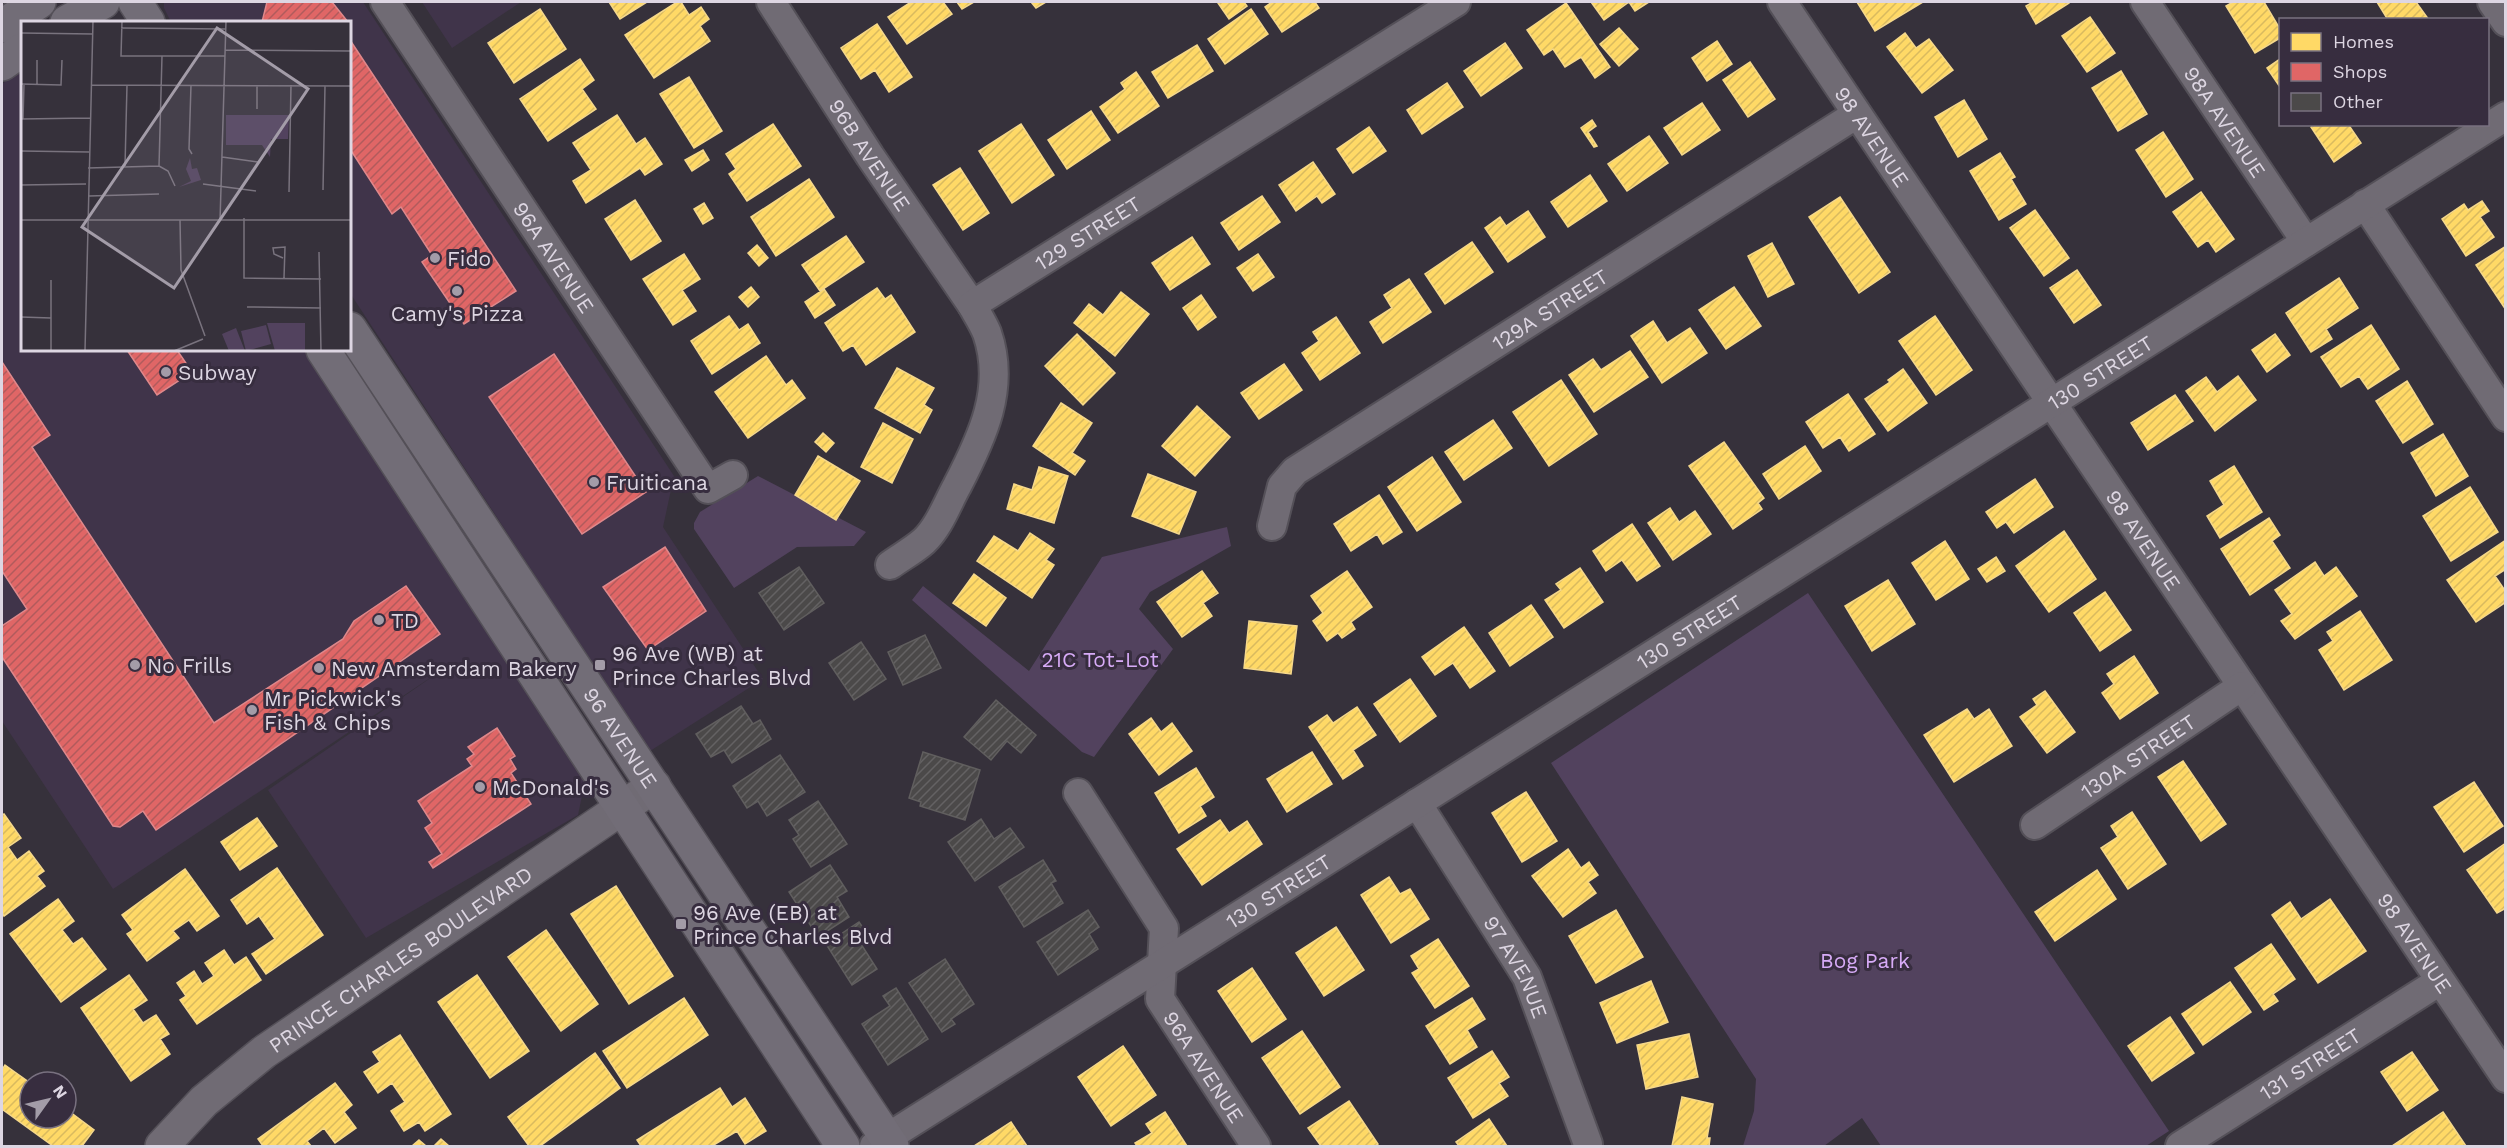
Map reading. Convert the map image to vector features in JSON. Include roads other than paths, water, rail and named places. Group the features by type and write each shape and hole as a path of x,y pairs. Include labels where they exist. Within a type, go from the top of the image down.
{"main road":[{"path":"2,26 39,2"},
{"path":"135,2 147,21"},
{"path":"69,21 100,8"},
{"path":"2,64 21,52"},
{"name":"96 AVENUE","path":"351,331 654,786 884,1144"},
{"path":"325,354 395,398"},
{"name":"96 AVENUE","path":"325,354 843,1146"},
{"path":"401,469 459,491"}],"street":[{"name":"96A AVENUE","path":"385,2 708,489 733,475"},
{"name":"129 STREET","path":"972,305 1456,2"},
{"name":"98 AVENUE","path":"1782,2 2505,1078"},
{"name":"98A AVENUE","path":"2145,2 2306,242"},
{"path":"2492,2 2505,22"},
{"name":"96B AVENUE","path":"777,4 870,156 972,305"},
{"name":"129A STREET","path":"1272,526 1282,486 1295,471 1857,114"},
{"name":"130 STREET","path":"884,1144 1163,963 2505,116"},
{"path":"2365,204 2505,417"},
{"path":"890,565 924,541 940,518 977,447 989,415 994,386 993,360 986,333 972,305"},
{"name":"130A STREET","path":"2035,825 2242,686"},
{"name":"PRINCE CHARLES BOULEVARD","path":"162,1146 204,1101 272,1046 654,786"},
{"name":"96A AVENUE","path":"1078,793 1164,928 1160,999 1256,1146"},
{"name":"97 AVENUE","path":"1417,803 1527,976 1588,1144"},
{"name":"131 STREET","path":"2180,1146 2440,981"}],"place":[{"name":"Fido","path":"435,258"},
{"name":"Camy's Pizza","path":"457,291"},
{"name":"Subway","path":"166,372"},
{"name":"Fruiticana","path":"594,482"},
{"name":"TD","path":"379,620"},
{"name":"No Frills","path":"135,665"},
{"name":"96 Ave (WB) at Prince Charles Blvd","path":"600,665"},
{"name":"New Amsterdam Bakery","path":"319,668"},
{"name":"Mr Pickwick's Fish & Chips","path":"252,710"},
{"name":"McDonald's","path":"480,787"},
{"name":"96 Ave (EB) at Prince Charles Blvd","path":"681,924"}],"park label":[{"name":"21C Tot-Lot","path":"1100,659"},
{"name":"Bog Park","path":"1865,960"}]}
